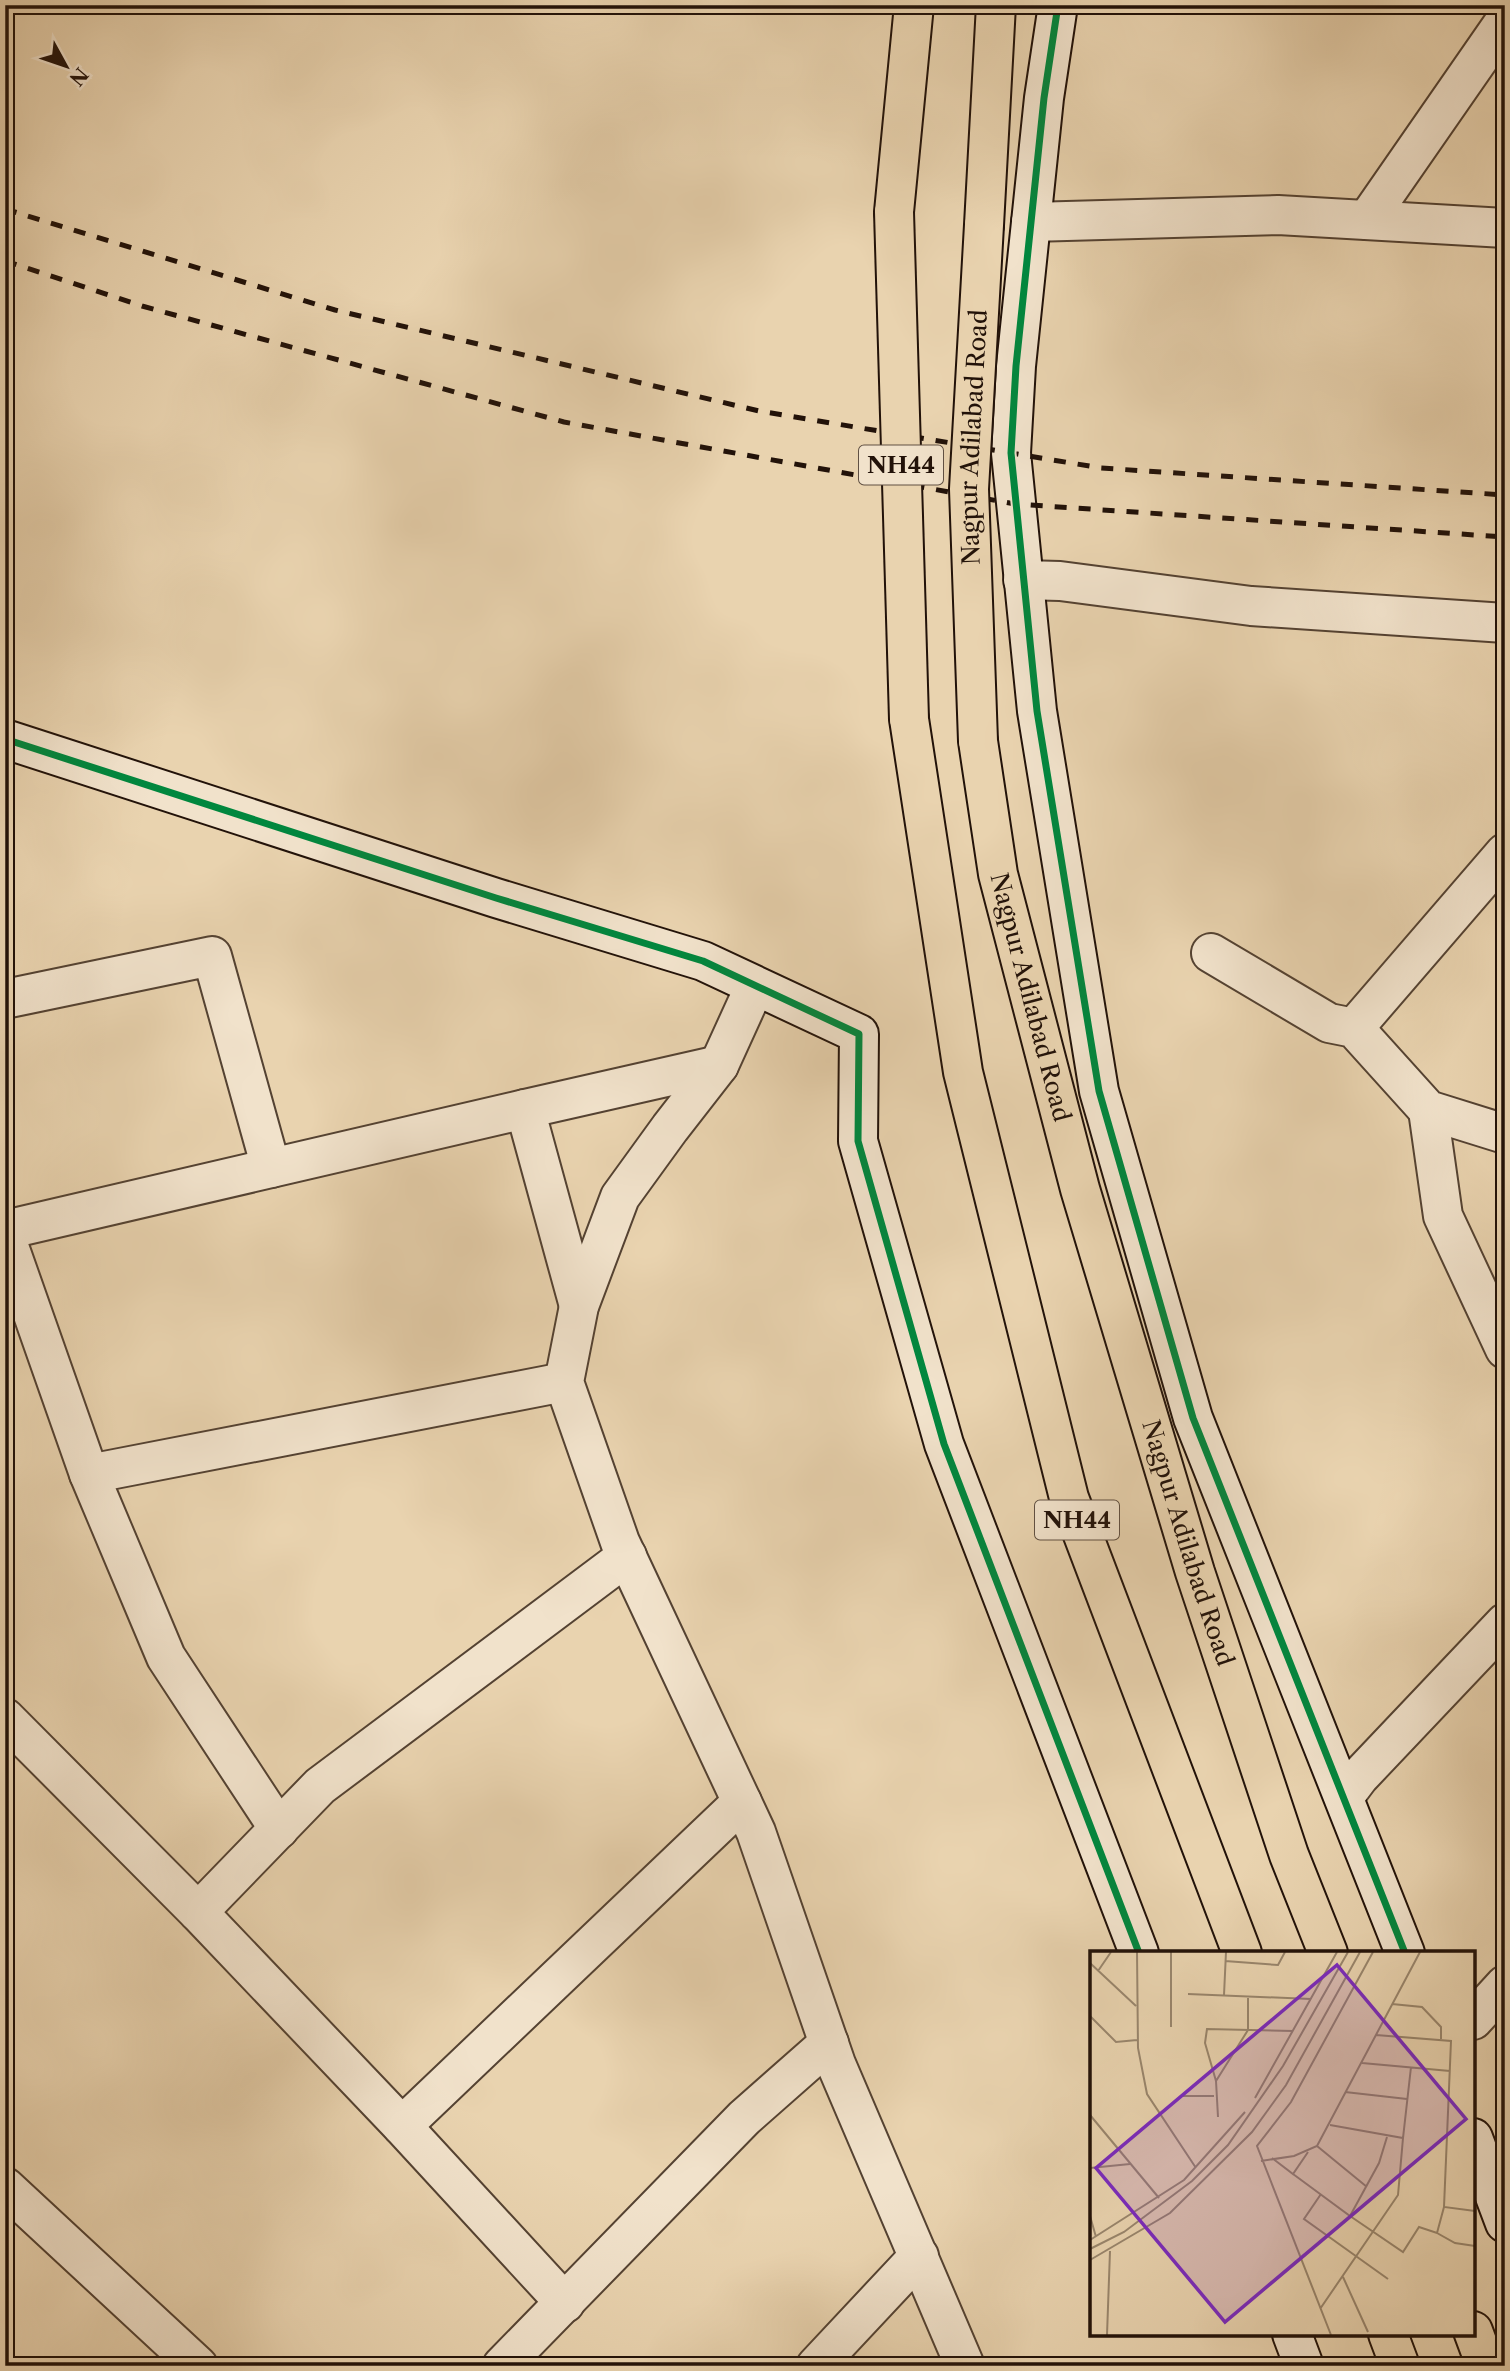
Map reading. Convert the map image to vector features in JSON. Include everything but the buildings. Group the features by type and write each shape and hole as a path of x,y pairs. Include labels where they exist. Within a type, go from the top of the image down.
{"highway":[{"name":"NH44","path":"914,5 894,212 909,719 963,1072 1069,1498 1241,1951"},
{"name":"Nagpur Adilabad Road","path":"996,5 969,489 978,741 998,874 1080,1189 1195,1572 1289,1854 1327,1951"},
{"path":"1389,2336 1399,2366"},
{"path":"1475,2336 1486,2366"}],"street":[{"path":"1058,5 1044,97 1016,366 1011,453 1037,711 1099,1091 1193,1418 1404,1951"},
{"path":"1367,220 1505,21"},
{"path":"1031,222 1278,215 1505,228"},
{"path":"1023,580 1060,582 1251,606 1505,623"},
{"path":"5,739 496,898 703,961 859,1034 858,1140 944,1444 1138,1951"},
{"path":"1354,1027 1505,853"},
{"path":"1211,953 1329,1023 1354,1027 1428,1110 1505,1134"},
{"path":"5,999 212,956 271,1168"},
{"path":"755,986 719,1065 620,1197 579,1306 564,1382 626,1556 756,1832 829,2043 965,2366"},
{"path":"5,1230 719,1065"},
{"path":"525,1109 579,1306"},
{"path":"1428,1110 1443,1216 1505,1349"},
{"path":"5,1235 89,1474 166,1657 279,1829"},
{"path":"89,1474 564,1382"},
{"path":"198,1912 320,1786 626,1556"},
{"path":"1344,1797 1359,1777 1505,1623"},
{"path":"5,1718 198,1912 402,2126 565,2303"},
{"path":"402,2126 742,1802"},
{"path":"1475,2018 1505,1985"},
{"path":"502,2366 744,2118 829,2043"},
{"path":"1475,2143 1505,2223"},
{"path":"5,2187 198,2366"},
{"path":"816,2366 919,2256"},
{"path":"1293,2336 1304,2366"}],"railway":[{"path":"5,209 335,310 759,411 1101,468 1505,495"},
{"path":"5,261 142,306 564,422 1015,504 1505,537"}],"cycle path":[{"path":"1058,5 1044,98 1016,366 1011,453 1037,711 1099,1091 1193,1418 1404,1951"},
{"path":"5,739 496,898 703,961 859,1034 858,1141 944,1444 1138,1951"}]}
